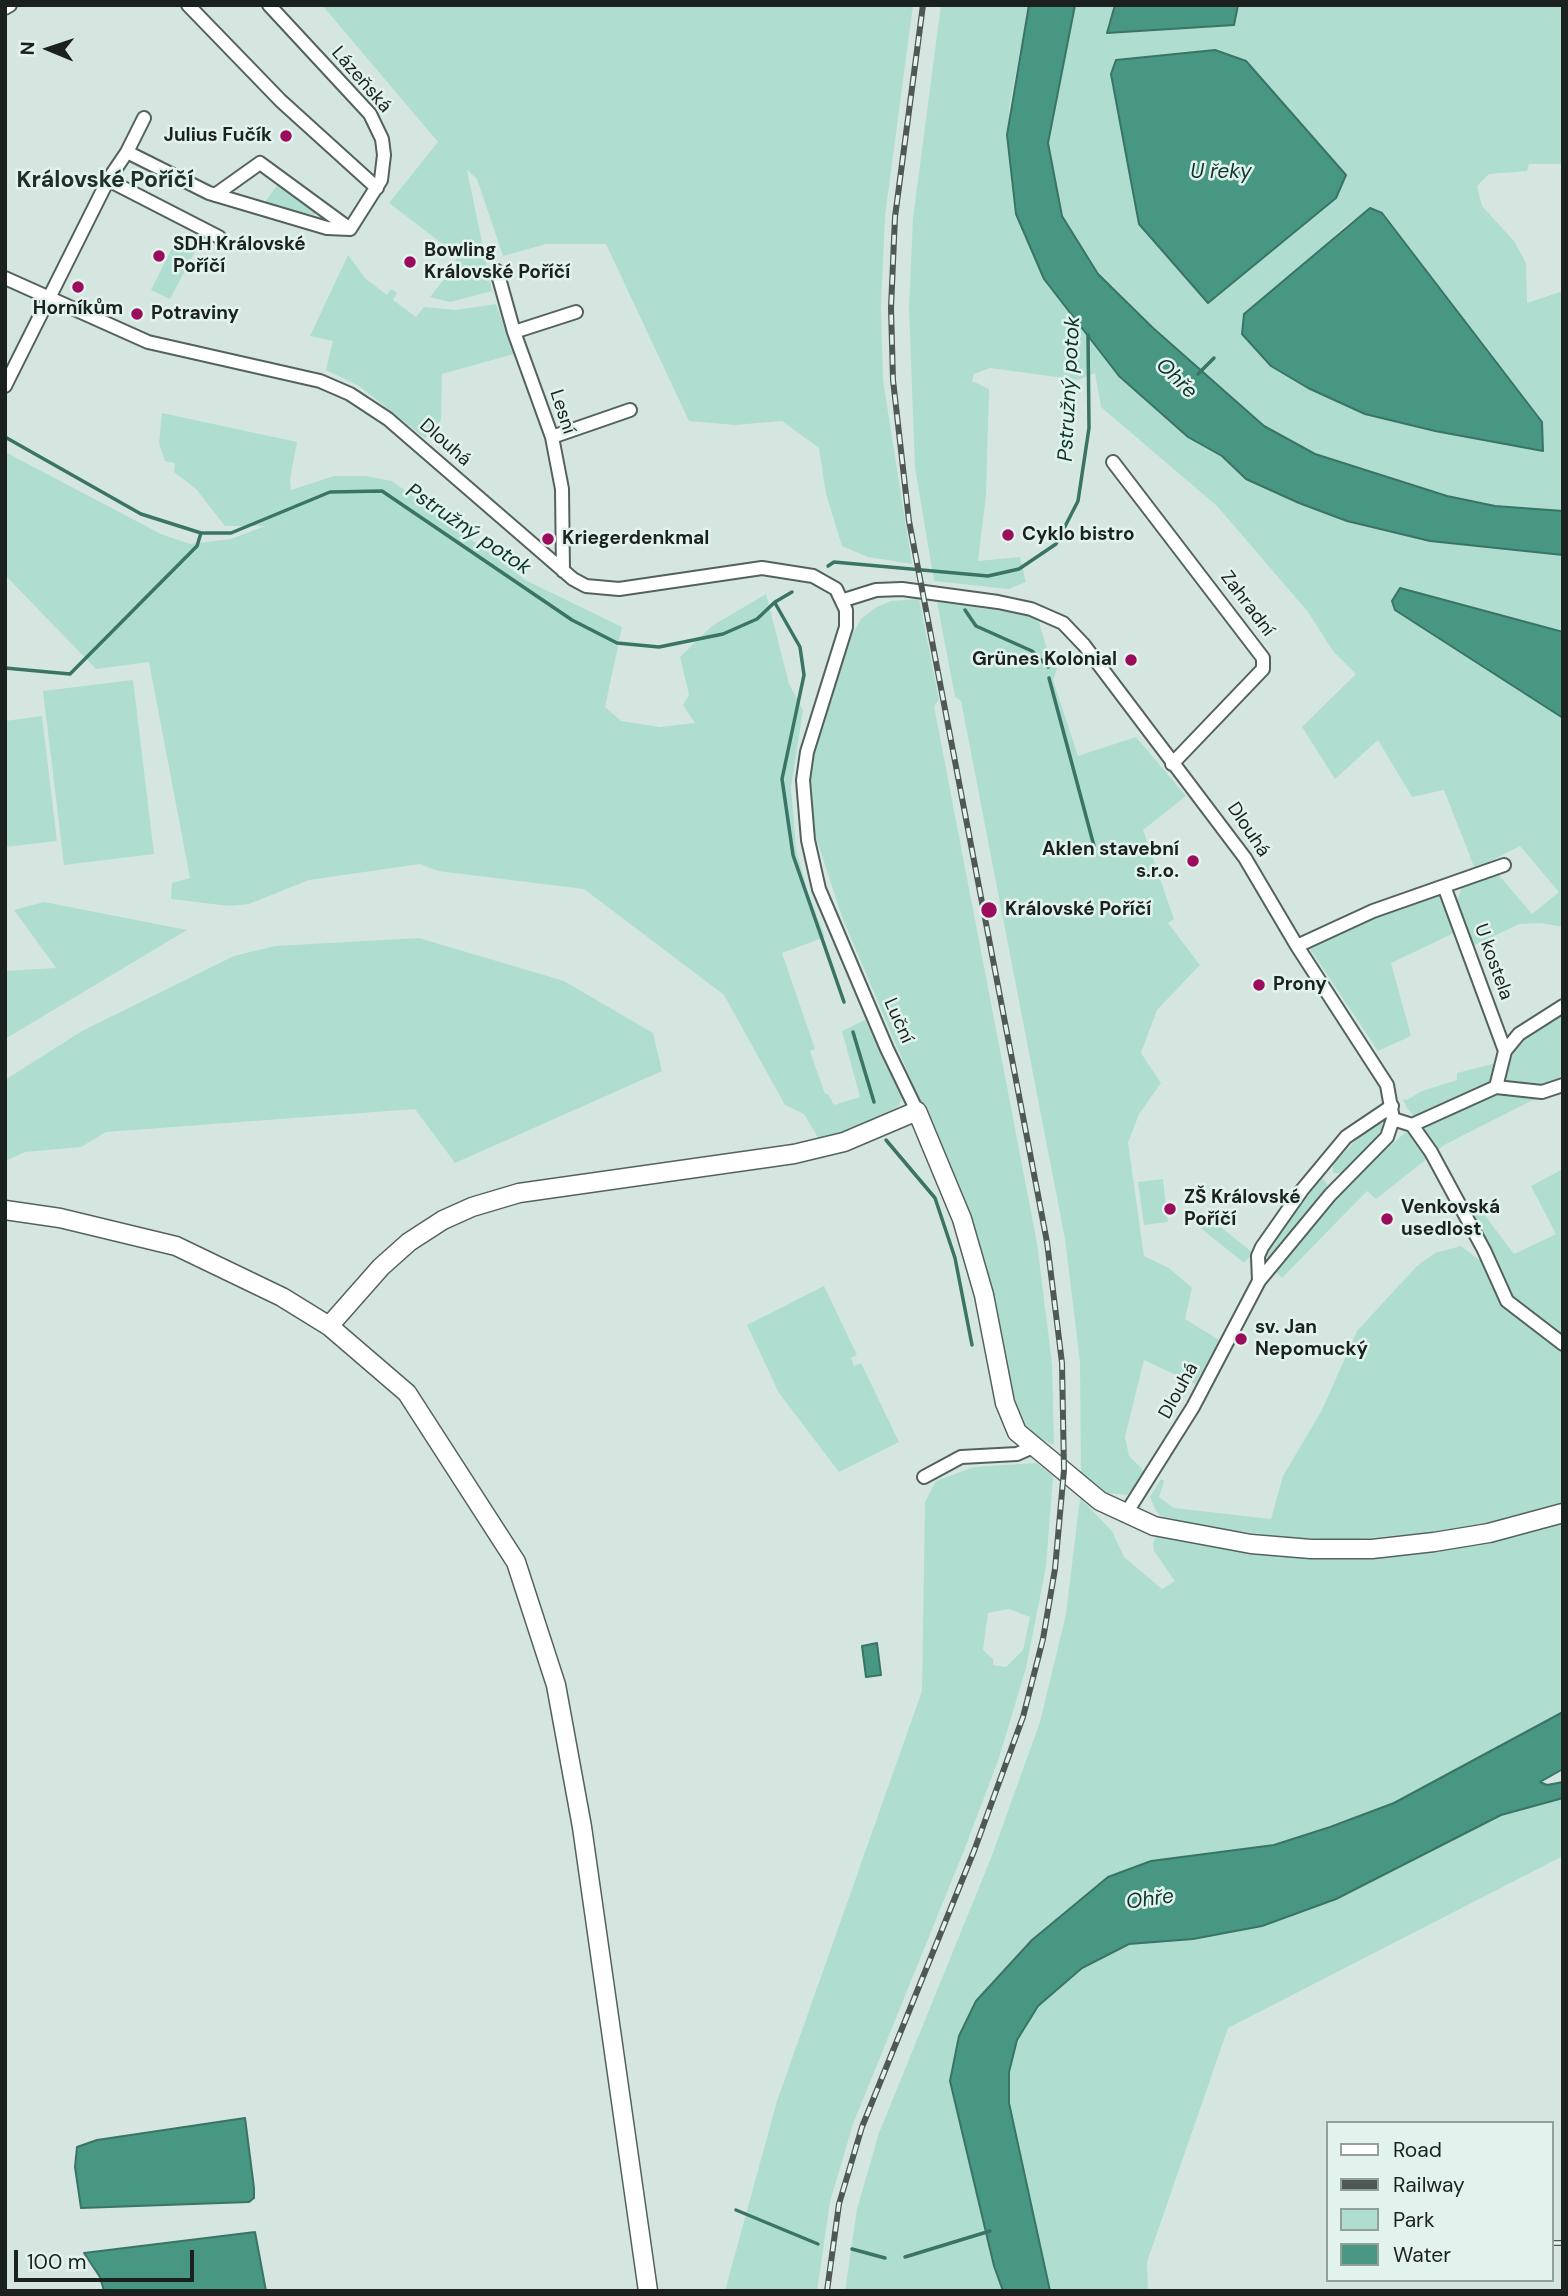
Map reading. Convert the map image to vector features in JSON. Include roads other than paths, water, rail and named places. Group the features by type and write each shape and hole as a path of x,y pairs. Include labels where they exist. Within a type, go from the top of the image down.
{"street":[{"path":"5,8 10,5"},
{"path":"188,5 281,102 377,188"},
{"name":"Lázeňská","path":"269,5 370,114 382,139 384,155 377,188 350,229"},
{"path":"5,386 108,180 127,152 144,118"},
{"path":"127,152 215,195 327,228 350,229"},
{"path":"215,195 260,163 350,229"},
{"path":"108,180 219,237"},
{"name":"Lesní","path":"497,271 514,332 552,437 562,489 563,571"},
{"name":"Dlouhá","path":"5,278 148,342 320,381 351,394 388,419 563,571 586,586 619,590 762,568 820,578 836,589 844,600 867,592 902,589 1031,609 1063,623 1084,645 1245,858 1297,946 1387,1085 1392,1113 1383,1143 1330,1195 1259,1282 1174,1440 1125,1515"},
{"path":"514,332 576,313"},
{"path":"552,437 630,410"},
{"name":"Zahradní","path":"1112,462 1263,658 1263,669 1172,764"},
{"name":"Luční","path":"844,600 847,619 845,635 807,752 803,780 808,839 818,889 962,1219 984,1295 1006,1403 1017,1432 1100,1500 1125,1515 1154,1526 1217,1539 1279,1547 1342,1549 1461,1538 1563,1513"},
{"path":"1297,946 1373,911 1504,865"},
{"name":"U kostela","path":"1444,886 1505,1051"},
{"path":"1496,1087 1505,1051 1519,1034 1563,1006"},
{"path":"1412,1125 1496,1087 1542,1092 1563,1085"},
{"path":"329,1326 381,1267 409,1242 443,1220 472,1208 519,1193 794,1154 844,1142 917,1111"},
{"path":"1392,1113 1412,1125 1431,1152 1484,1250 1507,1301 1563,1344"},
{"name":"Dlouhá","path":"1259,1282 1258,1256 1262,1247 1303,1190 1346,1137 1377,1114 1392,1113"},
{"path":"5,1210 60,1218 176,1246 282,1297 329,1326 407,1393 516,1562 556,1685 582,1827 648,2291"},
{"path":"925,1477 961,1457 1017,1454 1033,1447"}],"water":[{"name":"Ohře","path":"1029,5 1075,5 1048,143 1062,216 1098,274 1153,328 1264,426 1315,454 1447,496 1495,506 1563,511 1563,555 1430,541 1347,521 1299,503 1246,479 1222,456 1188,437 1119,376 1044,279 1016,214 1007,135"},
{"path":"1115,5 1238,5 1234,25 1107,33"},
{"name":"U řeky","path":"1215,50 1246,61 1346,175 1336,198 1208,303 1139,224 1111,74 1116,60"},
{"path":"1370,208 1382,213 1542,422 1543,451 1435,431 1365,414 1308,388 1271,366 1242,334 1244,314"},
{"path":"1400,588 1563,632 1563,718 1395,610 1392,601"},
{"path":"877,1643 881,1675 866,1677 862,1646"},
{"name":"Ohře","path":"1563,1712 1563,1769 1540,1782 1547,1785 1563,1782 1563,1798 1501,1815 1336,1899 1262,1926 1193,1939 1129,1944 1082,1968 1038,2006 1017,2040 1009,2072 1009,2103 1050,2291 1003,2291 994,2266 950,2081 959,2036 976,2001 1032,1940 1108,1877 1151,1861 1274,1845 1330,1827 1394,1803"},
{"path":"245,2118 254,2188 254,2198 249,2202 81,2208 75,2167 77,2147 97,2140"},
{"path":"255,2232 266,2291 104,2291 100,2277 84,2253"}],"waterway":[{"name":"Pstružný potok","path":"828,566 834,562 988,576 1019,569 1056,544 1078,501 1089,428 1088,335"},
{"name":"Ohře","path":"1198,374 1214,358"},
{"name":"Pstružný potok","path":"5,437 141,514 201,533 231,533 330,492 382,491 572,620 617,643 659,647 723,634 757,619 775,602 792,592"},
{"path":"5,668 70,674 197,546 201,533"},
{"path":"775,603 800,647 804,675 782,779 793,855 844,1002"},
{"path":"965,610 976,626 1032,651 1048,667"},
{"path":"1049,678 1094,846"},
{"path":"853,1032 874,1102"},
{"path":"886,1140 935,1198 955,1258 972,1345"},
{"path":"736,2210 818,2244"},
{"path":"905,2257 990,2231"},
{"path":"852,2249 885,2258"}],"railway":[{"path":"827,2291 839,2204 862,2127 974,1851 1023,1717 1043,1639 1055,1569 1064,1470 1062,1363 1047,1242 909,521 893,380 891,308 895,217 923,5"},
{"path":"1554,2243 1563,2243"}],"place":[{"name":"Julius Fučík","path":"286,136"},
{"name":"SDH Královské Poříčí","path":"159,256"},
{"name":"Bowling Královské Poříčí","path":"410,262"},
{"name":"Horníkům","path":"78,287"},
{"name":"Potraviny","path":"137,314"},
{"name":"Cyklo bistro","path":"1008,535"},
{"name":"Kriegerdenkmal","path":"548,539"},
{"name":"Grünes Kolonial","path":"1131,660"},
{"name":"Aklen stavební s.r.o.","path":"1193,861"},
{"name":"Královské Poříčí","path":"989,910"},
{"name":"Prony","path":"1259,985"},
{"name":"ZŠ Královské Poříčí","path":"1170,1209"},
{"name":"Venkovská usedlost","path":"1387,1219"},
{"name":"sv. Jan Nepomucký","path":"1241,1339"}],"district":[{"name":"Královské Poříčí","path":"105,181"}]}
